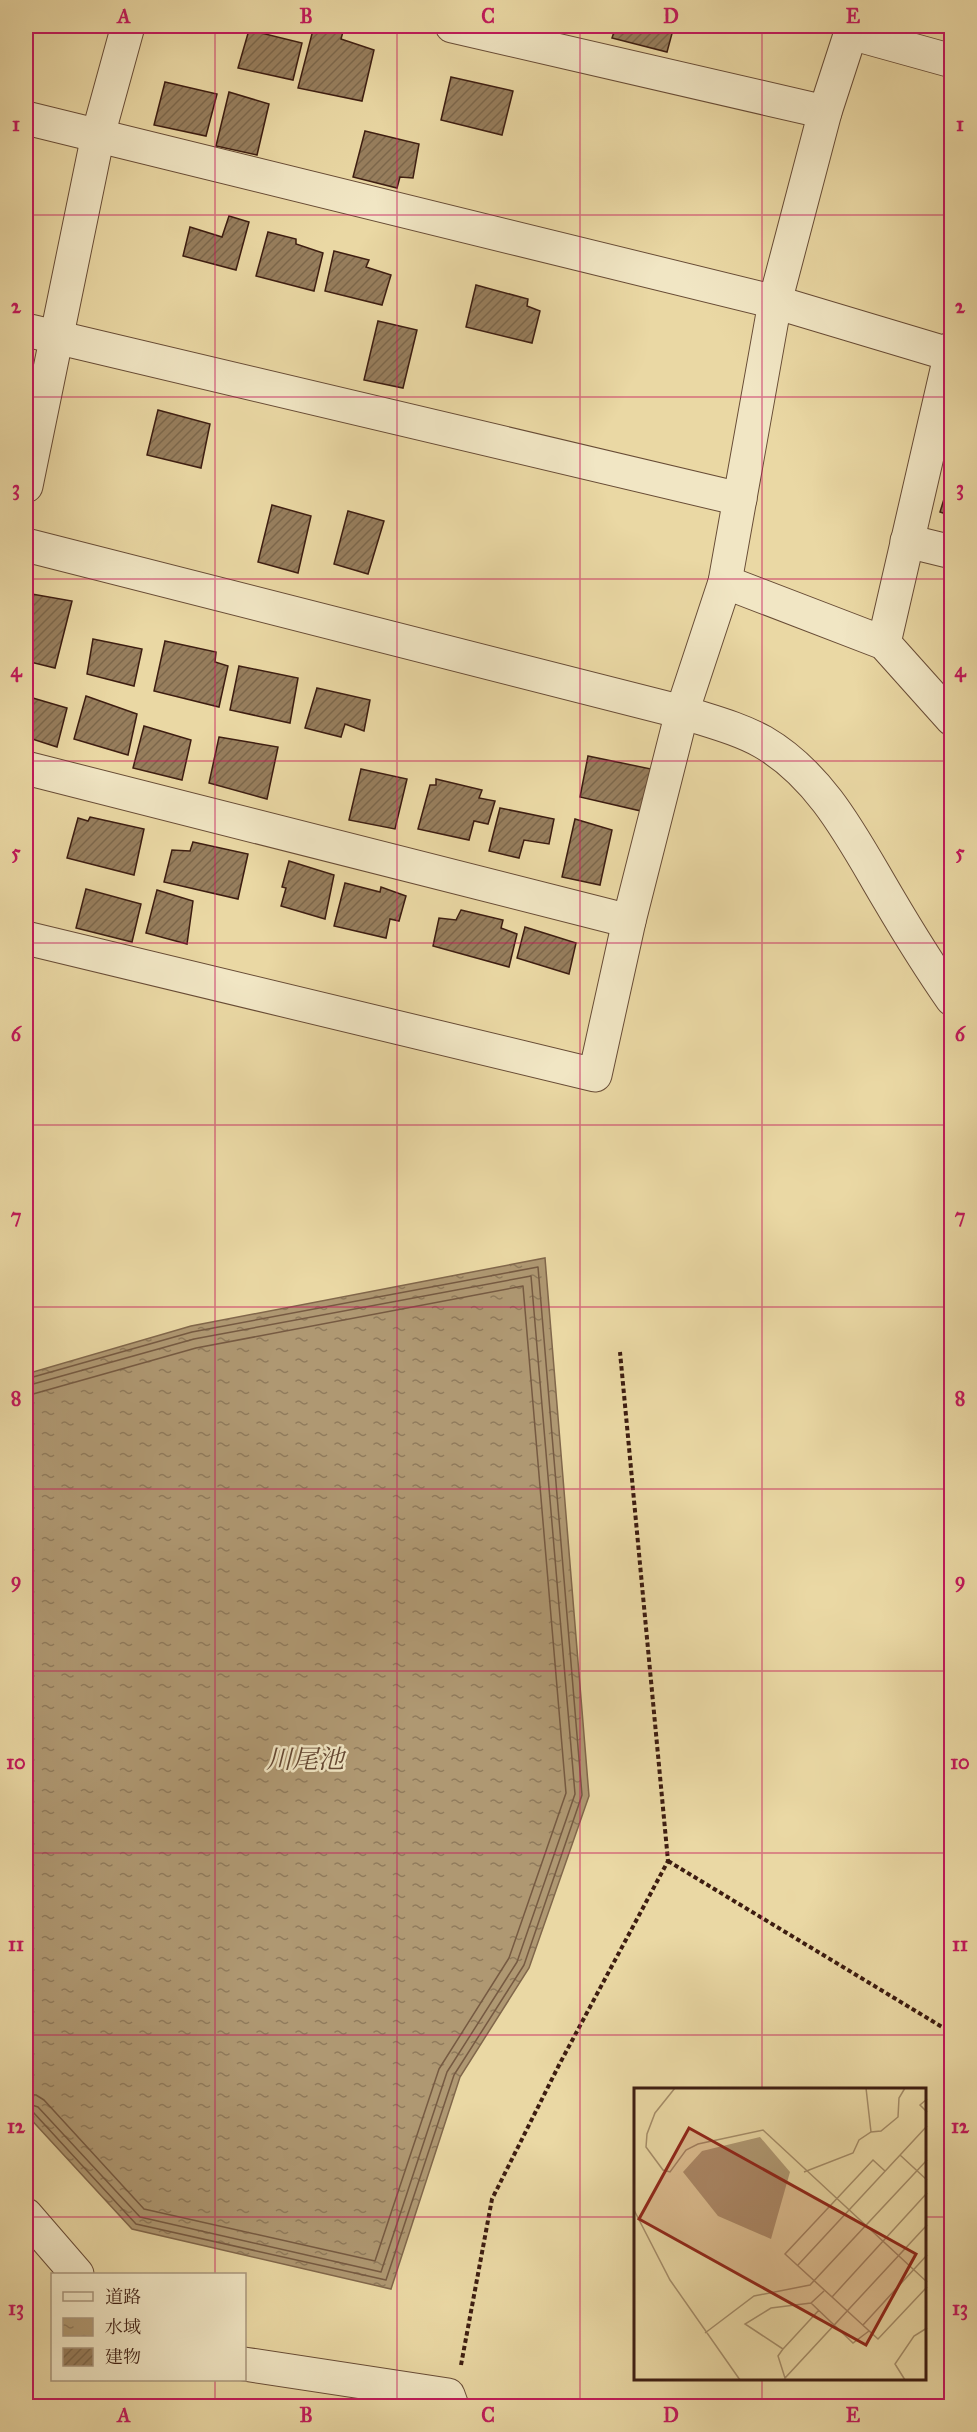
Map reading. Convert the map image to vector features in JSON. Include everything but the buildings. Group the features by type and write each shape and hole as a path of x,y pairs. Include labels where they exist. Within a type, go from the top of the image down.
{"street":[{"path":"26,486 41,334 128,26"},
{"path":"452,26 825,112"},
{"path":"26,938 595,1075 629,921 682,712 725,582 775,303 825,112 852,29 951,61"},
{"path":"26,118 775,303 951,352 884,643"},
{"path":"41,334 740,499"},
{"path":"907,541 951,552"},
{"path":"26,545 682,712 739,731 764,743 803,772 838,813 919,950 951,999"},
{"path":"725,582 884,643 951,719"},
{"path":"26,768 629,921"},
{"path":"26,2215 76,2273"},
{"path":"246,2364 450,2401"}],"path":[{"path":"450,2401 463,2361 492,2199 559,2066 668,1861 620,1352"},
{"path":"668,1861 951,2033"}],"water":[{"name":"川尾池","path":"545,1258 589,1796 529,1968 460,2077 391,2289 132,2229 26,2114 26,1374 191,1326"}]}
